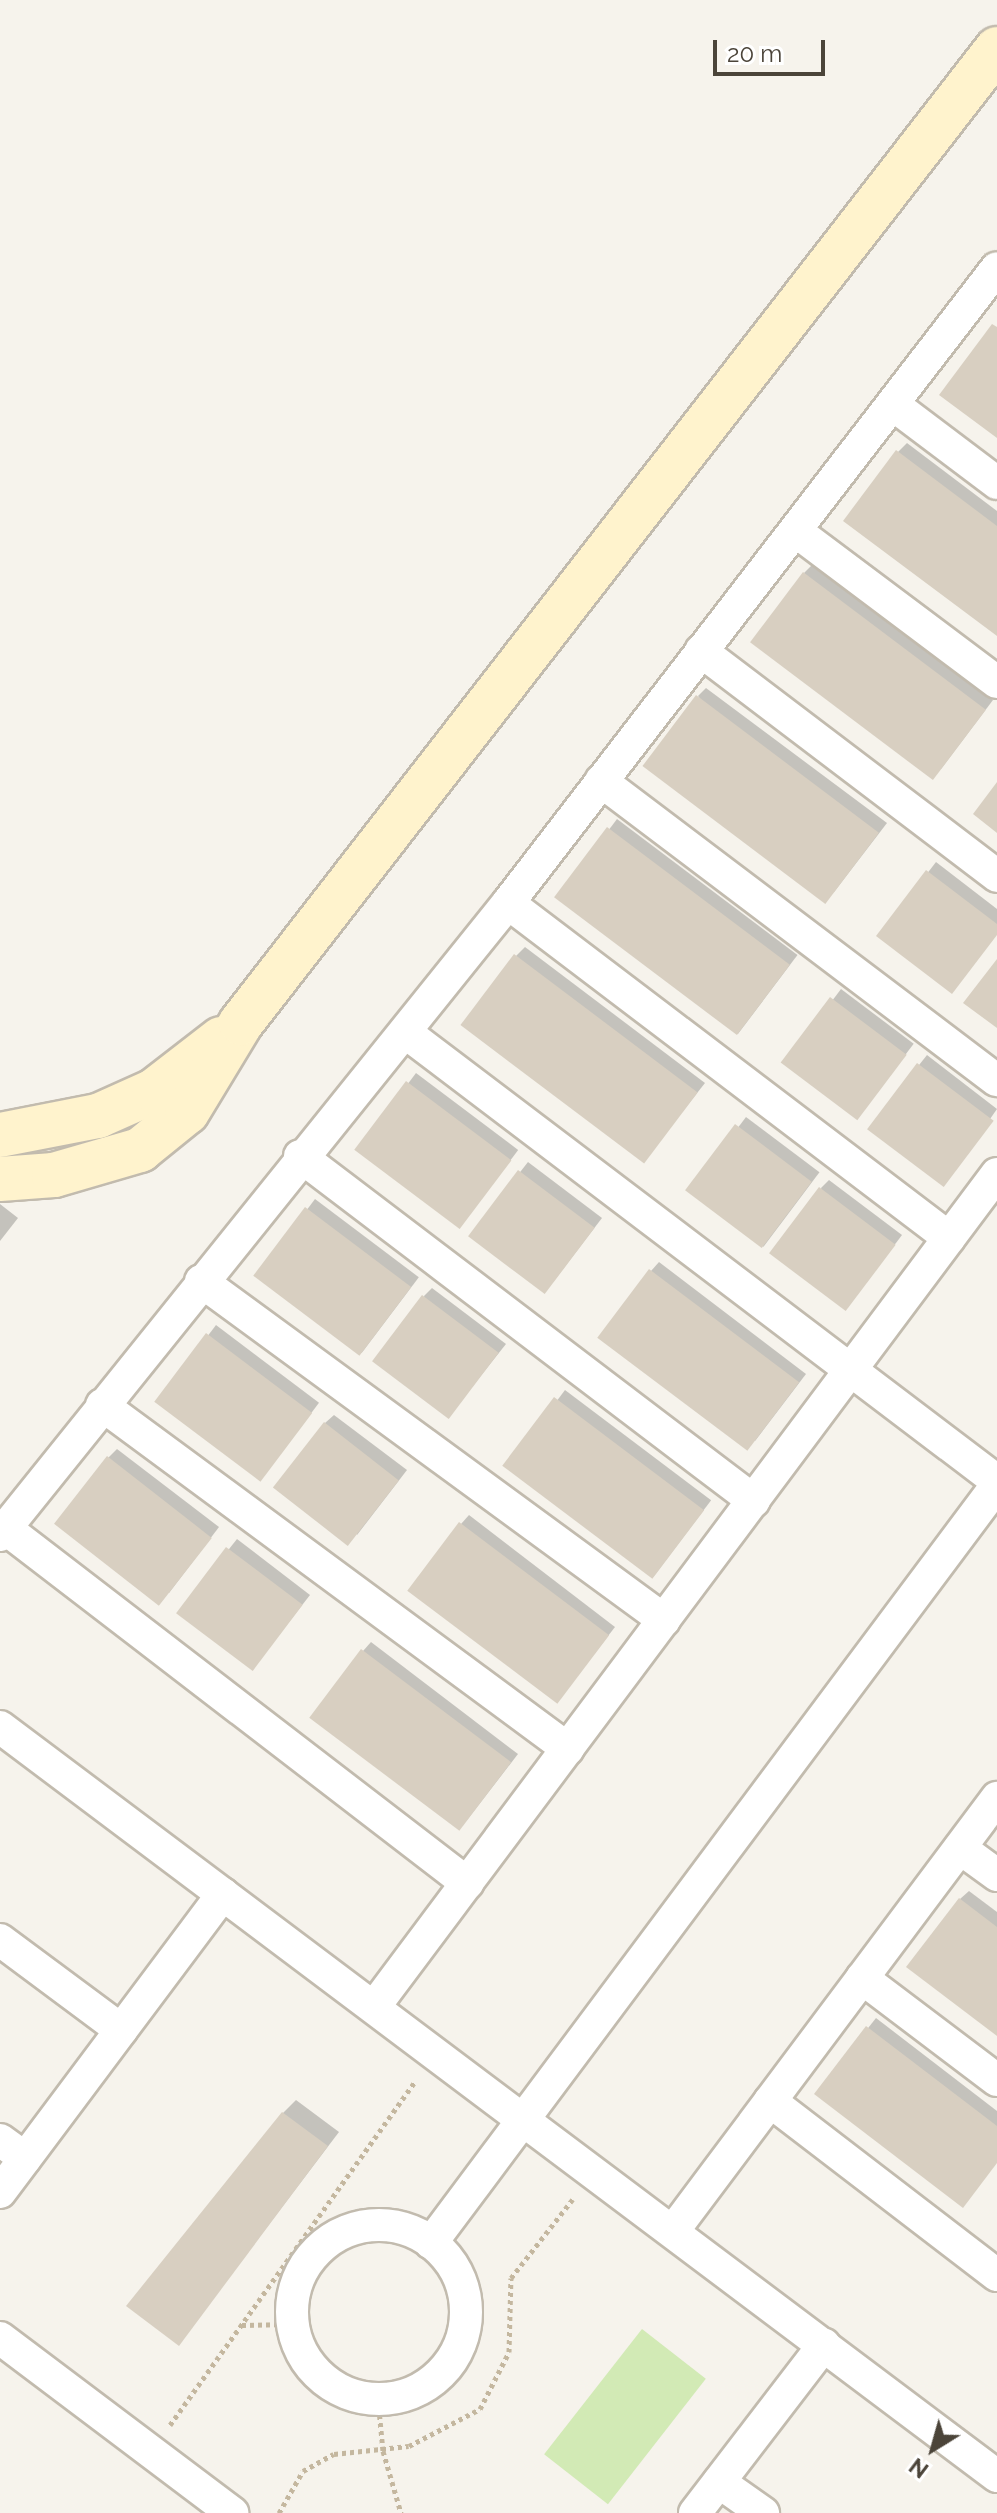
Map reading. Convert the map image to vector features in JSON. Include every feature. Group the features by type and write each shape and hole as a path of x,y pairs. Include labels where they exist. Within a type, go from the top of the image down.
{"street":[{"path":"0,1179 54,1175 140,1150 187,1112 241,1023 997,49"},
{"path":"467,1883 3,1531 300,1156 508,903 995,274"},
{"path":"895,406 997,483"},
{"path":"797,532 997,682"},
{"path":"701,651 997,876"},
{"path":"601,781 997,1080"},
{"path":"508,903 949,1238"},
{"path":"0,1135 98,1116 154,1091 241,1023"},
{"path":"405,1032 997,1483 431,2243"},
{"path":"300,1156 754,1501"},
{"path":"374,2007 997,1174"},
{"path":"201,1281 664,1620"},
{"path":"102,1405 568,1749"},
{"path":"0,1727 997,2476"},
{"path":"673,2231 997,1798"},
{"path":"960,1848 997,1875"},
{"path":"0,2192 12,2149 121,2030 223,1894"},
{"path":"0,1940 121,2030"},
{"path":"862,1978 997,2080"},
{"path":"770,2101 997,2275"},
{"path":"389,2226 431,2243 459,2278 465,2300 460,2345 433,2381 378,2399 327,2382 310,2366 292,2324 292,2302 308,2260 344,2232 389,2226"},
{"path":"0,2338 232,2513"},
{"path":"695,2513 824,2345"},
{"path":"719,2482 763,2513"}],"path":[{"path":"150,2452 436,2053"},
{"path":"279,2513 303,2471 334,2454 383,2451 457,2426 480,2409 509,2352 511,2278 594,2172"},
{"path":"242,2325 292,2324"},
{"path":"378,2399 383,2451 401,2513"}],"green space":[{"path":"642,2329 706,2379 608,2504 544,2454"}],"building":[{"path":"992,324 997,327 997,438 939,395"},
{"path":"896,450 997,526 997,636 843,521"},
{"path":"803,572 986,710 933,780 750,642"},
{"path":"696,695 879,833 825,904 642,766"},
{"path":"997,782 997,833 973,814"},
{"path":"607,827 790,965 737,1035 554,897"},
{"path":"926,870 997,924 997,935 952,994 876,936"},
{"path":"514,954 698,1092 644,1163 460,1025"},
{"path":"997,959 997,1028 963,1003"},
{"path":"830,997 907,1055 857,1120 781,1062"},
{"path":"917,1063 994,1121 944,1187 867,1129"},
{"path":"406,1081 511,1160 460,1229 354,1150"},
{"path":"735,1124 812,1182 762,1248 685,1190"},
{"path":"518,1170 595,1228 545,1294 468,1236"},
{"path":"819,1187 896,1245 846,1311 769,1253"},
{"path":"305,1207 411,1287 359,1356 253,1276"},
{"path":"649,1269 799,1382 747,1451 597,1338"},
{"path":"422,1295 499,1353 449,1419 372,1361"},
{"path":"206,1333 312,1413 260,1482 154,1402"},
{"path":"554,1397 704,1510 652,1579 502,1466"},
{"path":"324,1422 399,1480 348,1546 273,1487"},
{"path":"107,1456 212,1538 159,1606 54,1524"},
{"path":"459,1522 609,1635 557,1704 407,1591"},
{"path":"226,1547 303,1605 253,1671 176,1613"},
{"path":"361,1649 511,1762 459,1831 309,1718"},
{"path":"959,1898 997,1927 997,2036 906,1967"},
{"path":"866,2026 997,2126 997,2163 963,2208 814,2094"},
{"path":"282,2112 328,2146 179,2346 126,2306"}]}
